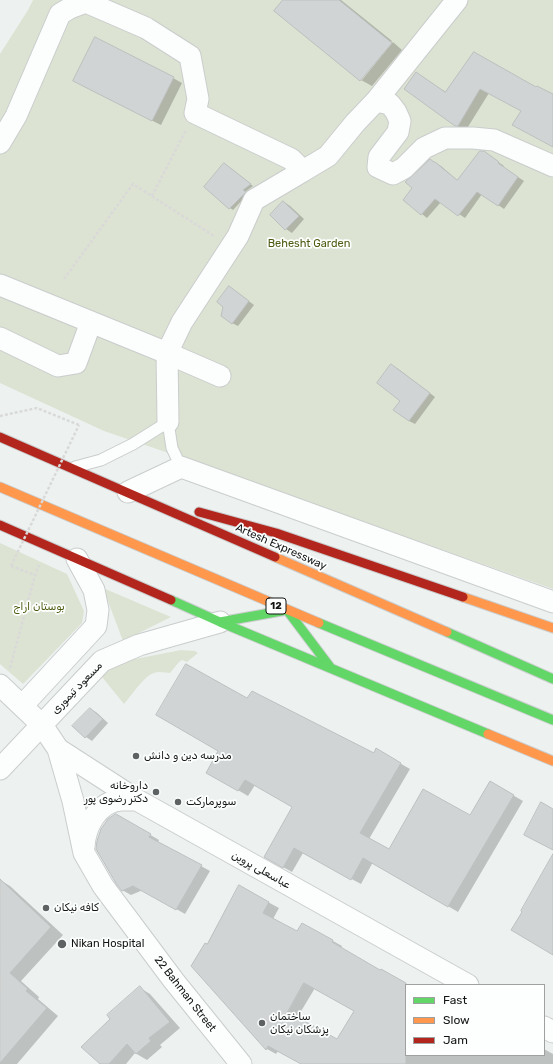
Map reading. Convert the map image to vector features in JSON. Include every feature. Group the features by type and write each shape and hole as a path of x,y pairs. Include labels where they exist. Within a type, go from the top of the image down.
{"highway":[{"name":"Artesh Expressway","path":"0,437 553,679"},
{"path":"23,438 52,459"},
{"name":"12","path":"0,487 287,610 553,720"},
{"path":"128,492 276,533 553,628"},
{"path":"0,525 220,622 553,761"},
{"path":"220,622 287,610 330,668"}],"street":[{"path":"168,422 167,353 182,322 238,236 254,200 328,156 355,123 376,101 457,0"},
{"path":"0,143 16,116 62,7 70,8 86,2 146,28 190,56 198,99 195,113 291,159 303,171"},
{"path":"376,101 390,104 400,121 398,132 379,158 378,167 393,174 404,168 424,148 445,138 494,140 553,166"},
{"path":"0,285 220,376"},
{"path":"0,338 58,366 76,363 91,322"},
{"path":"128,492 182,467 553,602"},
{"path":"22,706 96,626 98,610 94,590 77,559"},
{"name":"مسعود تیموری","path":"0,770 102,661 139,645 220,622"},
{"path":"2,688 42,724 58,749"},
{"name":"عباسعلی پروین","path":"58,749 137,800 466,984"},
{"name":"22 Bahman Street","path":"58,749 73,801 84,853 103,886 174,981 241,1064"},
{"path":"84,853 85,839 89,825 96,813 106,805 120,800 137,800"}],"lane":[{"path":"72,468 101,460 133,444 168,422 172,448 182,467"}],"path":[{"path":"152,196 195,113"},
{"path":"64,279 133,184 231,246"},
{"path":"0,416 38,408 79,425 11,566 34,575 2,688"}],"green space":[{"name":"Behesht Garden","path":"33,0 553,0 553,589 104,431 0,383 0,54"},
{"name":"بوستان اراج","path":"0,543 67,574 84,611 82,623 23,684 0,664"},
{"path":"103,588 171,617 123,641"},
{"path":"181,650 195,651 198,653 187,662 182,660 179,662 170,673 158,672 150,675 142,682 124,704 102,677 115,663"}],"building":[{"path":"283,0 339,0 392,43 360,81 274,11"},
{"path":"95,37 174,77 152,121 73,81"},
{"path":"474,52 536,87 537,86 553,94 553,147 512,125 521,111 480,89 458,126 455,126 404,89 416,72 445,92"},
{"path":"480,151 484,151 518,177 498,206 477,192 458,216 435,199 421,215 403,200 412,188 405,182 430,159 457,180"},
{"path":"224,163 251,184 243,190 246,192 229,209 204,187"},
{"path":"283,201 299,216 285,230 270,215"},
{"path":"229,286 249,301 232,324 221,316 223,307 217,302"},
{"path":"391,364 430,393 409,421 393,410 400,401 377,383"},
{"path":"186,664 247,698 252,691 374,753 376,748 401,763 360,833 389,849 423,789 470,815 490,781 514,795 448,907 363,858 351,880 294,848 283,868 264,857 292,807 245,780 238,791 206,773 218,751 156,715"},
{"path":"90,708 103,719 85,738 72,726"},
{"path":"541,802 553,809 553,850 524,835"},
{"path":"116,814 151,834 149,837 202,865 176,910 133,886 122,891 117,885 96,849 101,829 108,819"},
{"path":"553,854 553,955 511,930"},
{"path":"0,879 51,927 10,973 28,989 26,991 47,1008 0,1063"},
{"path":"239,885 269,902 263,913 297,931 302,923 333,940 332,942 380,970 381,969 406,983 406,1064 301,1064 268,1046 266,1050 191,966 205,943 207,944","holes":["304,983 354,1011 337,1039 288,1012"]},
{"path":"140,986 170,1022 149,1038 151,1041 136,1054 127,1044 109,1064 100,1064 81,1047 110,1019 107,1015"}],"traffic: fast":[{"path":"171,600 488,734"},
{"path":"220,622 287,610 330,667"},
{"path":"319,623 553,720"},
{"path":"447,632 553,679"}],"traffic: slow":[{"path":"0,487 319,623"},
{"path":"275,557 447,632"},
{"path":"463,597 553,628"},
{"path":"488,734 553,761"}],"traffic: jam":[{"path":"0,437 275,557"},
{"path":"199,512 276,533 463,597"},
{"path":"0,525 171,600"}],"place":[{"name":"مدرسه دین و دانش","path":"136,756"},
{"name":"داروخانه دکتر رضوی پور","path":"156,792"},
{"name":"سوپرمارکت","path":"178,802"},
{"name":"کافه نیکان","path":"46,908"},
{"name":"Nikan Hospital","path":"62,944"},
{"name":"ساختمان پزشکان نیکان","path":"262,1023"}]}
